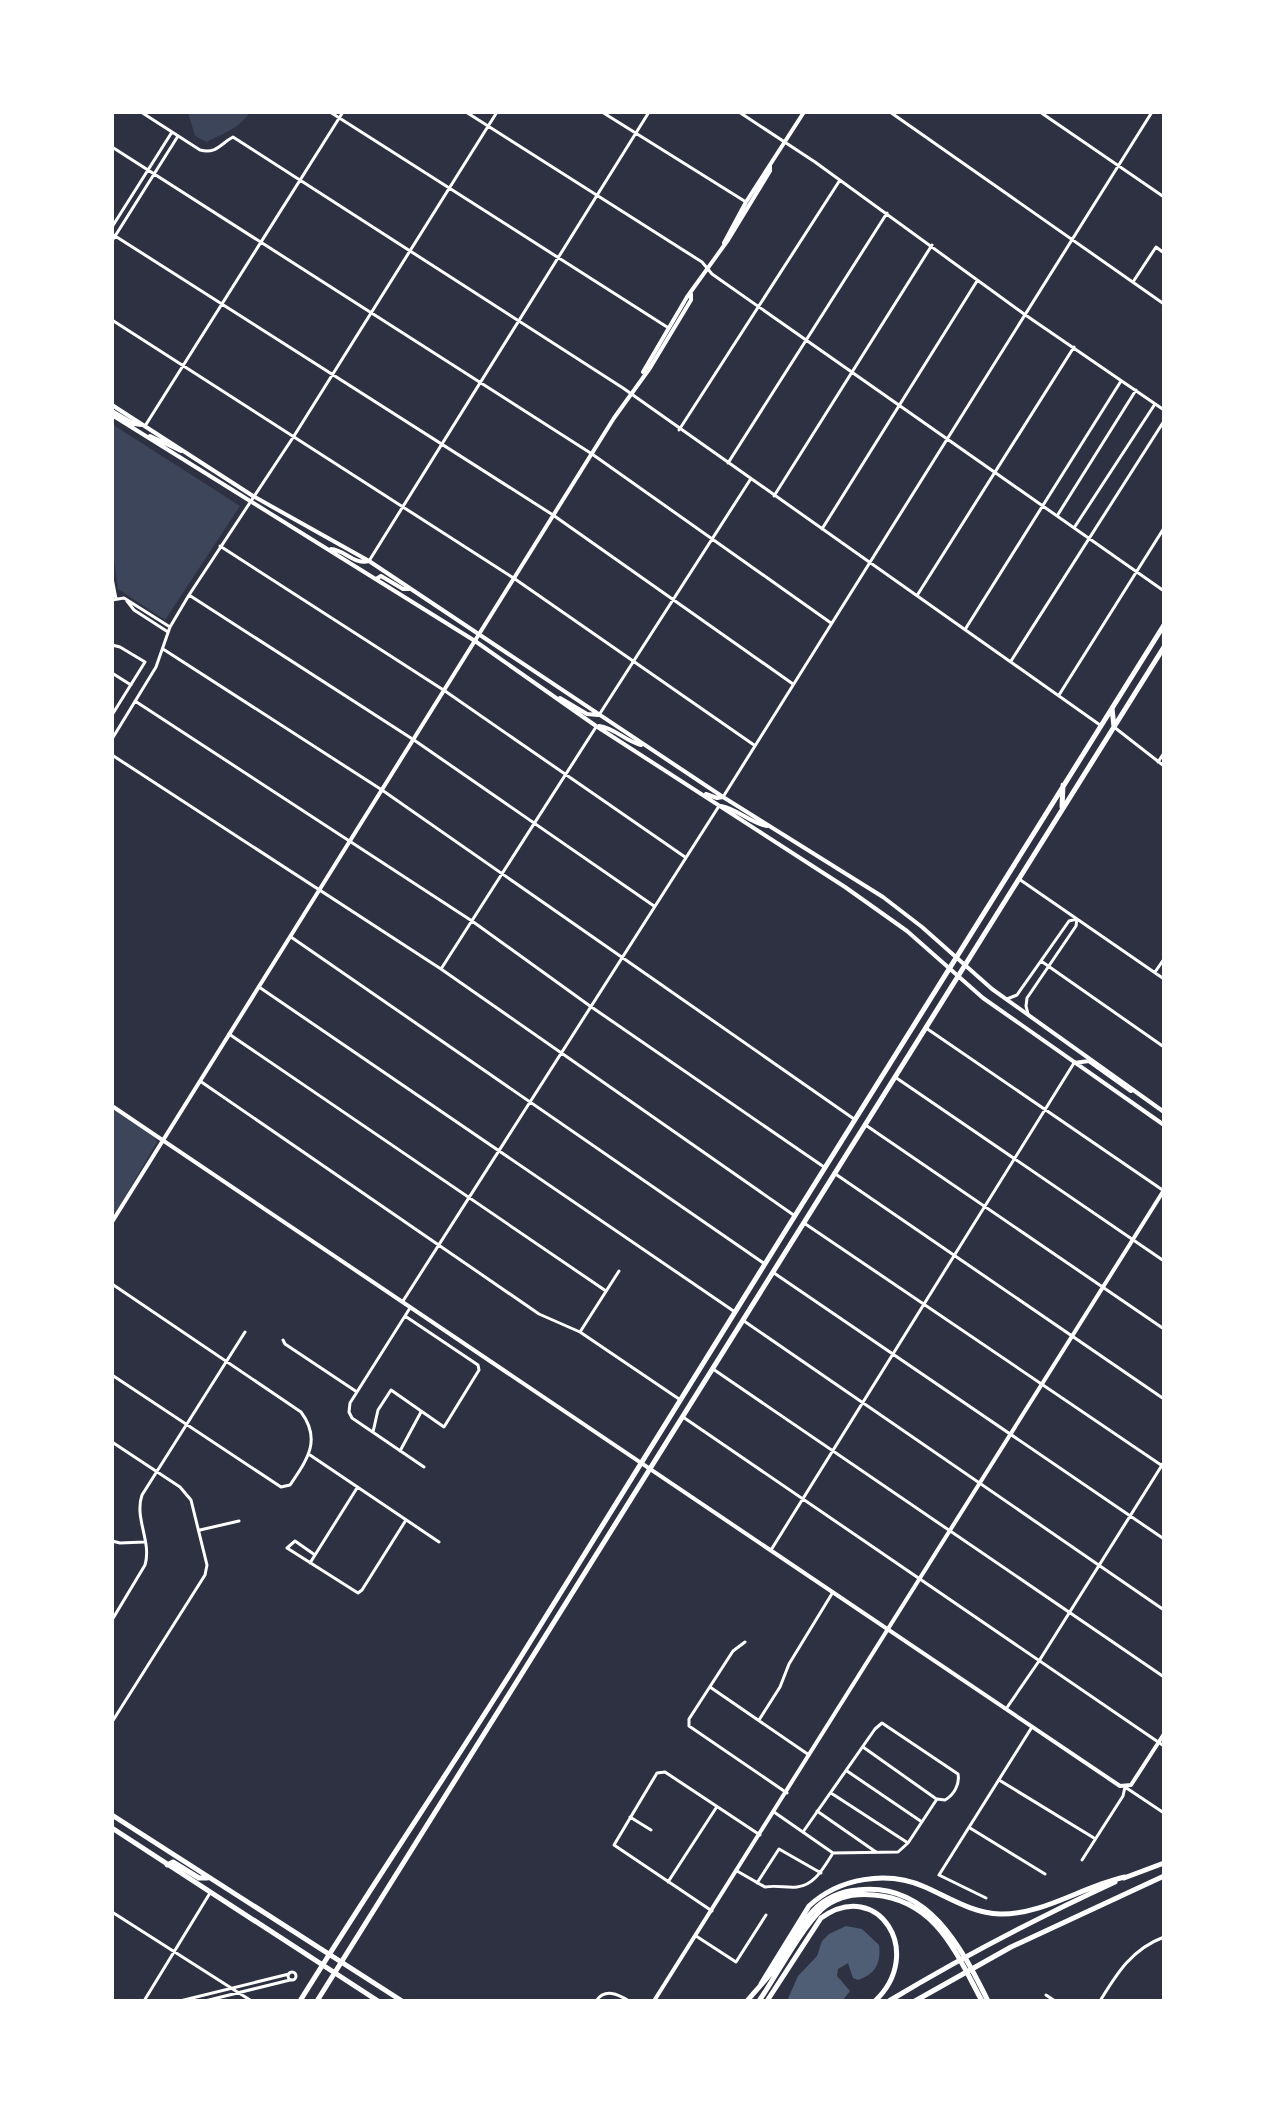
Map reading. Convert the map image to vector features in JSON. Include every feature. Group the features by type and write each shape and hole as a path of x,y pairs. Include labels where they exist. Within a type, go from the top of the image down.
{"main road":[{"path":"300,2001 743,1302 948,967 1164,625"},
{"path":"317,2001 1164,647"},
{"path":"1112,707 1114,727"},
{"path":"1101,725 1104,734 1102,746"},
{"path":"1061,812 1063,785"},
{"path":"832,1154 830,1164 834,1173"},
{"path":"824,1167 828,1177 826,1187"},
{"path":"743,1302 744,1321"},
{"path":"734,1336 736,1312"},
{"path":"564,1587 567,1603"},
{"path":"562,1612 564,1587"},
{"path":"112,1815 402,2001"},
{"path":"112,1828 378,2001"},
{"path":"167,1865 173,1862 199,1878 208,1878"},
{"path":"889,2001 1006,1934 1125,1877 1164,1863"},
{"path":"915,2001 1011,1947 1164,1876"},
{"path":"761,1984 809,1906 819,1897 855,1882 871,1878 907,1881 981,1912 1002,1914 1034,1908 1125,1877"},
{"path":"210,1893 226,1889"},
{"path":"747,2001 775,1968 812,1911 823,1902 848,1891 884,1890 907,1897 939,1919 985,2001"},
{"path":"759,2001 816,1915 834,1900 848,1895 883,1895 904,1901 931,1918 950,1940"},
{"path":"767,2001 821,1918 831,1911 857,1906 869,1910 888,1925 895,1936 898,1950 894,1974 875,2001"},
{"path":"924,2001 944,1984"}],"street":[{"path":"141,112 200,150 210,152 233,137 410,250 630,394 1101,725"},
{"path":"330,112 668,328"},
{"path":"145,426 343,112"},
{"path":"466,112 708,268 758,307 1164,591"},
{"path":"112,739 156,667 170,627 189,595 294,436 497,112"},
{"path":"602,112 746,202"},
{"path":"369,561 649,112"},
{"path":"739,112 785,141 1024,314 1164,410"},
{"path":"724,243 746,202 804,112"},
{"path":"890,112 1164,304"},
{"path":"1040,112 1164,197"},
{"path":"723,797 1152,112"},
{"path":"112,227 172,132"},
{"path":"178,136 113,237 553,515 793,684"},
{"path":"112,147 592,454 831,623"},
{"path":"112,1222 643,374 668,328 770,171 770,165"},
{"path":"679,430 840,180"},
{"path":"728,463 887,213"},
{"path":"774,496 932,245"},
{"path":"1133,282 1156,247 1164,253"},
{"path":"822,529 978,279"},
{"path":"643,374 650,368 691,300 691,294"},
{"path":"112,320 515,579 754,745"},
{"path":"918,594 1074,347"},
{"path":"966,628 1122,380"},
{"path":"1057,516 1136,390"},
{"path":"1074,528 1155,404"},
{"path":"112,410 134,424 145,426 253,496 369,561 723,797 883,897 1007,999 1164,1112"},
{"path":"112,410 146,436 249,502 475,641 596,726 883,913 983,998 1164,1125"},
{"path":"1011,661 1164,421"},
{"path":"146,436 187,453"},
{"path":"599,715 750,480"},
{"path":"1059,695 1164,528"},
{"path":"220,546 445,691 685,857"},
{"path":"329,549 338,550 360,562 369,561"},
{"path":"376,579 381,576 403,589 411,589"},
{"path":"112,578 114,599 124,598 170,627"},
{"path":"189,595 414,740 654,906"},
{"path":"124,598 134,610 168,632"},
{"path":"112,645 145,662 112,713"},
{"path":"163,649 503,872 626,962 854,1119"},
{"path":"112,673 131,685"},
{"path":"557,698 566,700 587,714 599,715"},
{"path":"135,701 472,921 824,1167"},
{"path":"596,726 607,727 630,742 645,746"},
{"path":"441,969 596,726"},
{"path":"1114,727 1164,766"},
{"path":"1158,762 1164,753"},
{"path":"112,755 441,969 795,1216"},
{"path":"674,777 707,795 723,797"},
{"path":"403,1301 719,806"},
{"path":"719,806 731,808 753,822 770,826"},
{"path":"1019,879 1164,979"},
{"path":"1007,999 1017,995 1069,921 1077,919"},
{"path":"1028,1014 1027,998 1076,926 1077,919"},
{"path":"291,937 766,1264"},
{"path":"1155,972 1164,959"},
{"path":"1041,961 1164,1047"},
{"path":"259,987 736,1312"},
{"path":"654,2001 1164,1191 926,1028"},
{"path":"229,1034 606,1291"},
{"path":"1074,1063 1089,1061 1129,1090 1138,1092"},
{"path":"771,1550 1074,1063"},
{"path":"895,1077 1164,1261"},
{"path":"200,1081 539,1314 580,1332 679,1400"},
{"path":"112,1106 1164,1813"},
{"path":"865,1125 1164,1329"},
{"path":"834,1173 1164,1399"},
{"path":"804,1223 1163,1465 1006,1709"},
{"path":"580,1332 619,1271"},
{"path":"774,1273 1164,1539"},
{"path":"112,1284 301,1412 311,1430 313,1443 310,1455 290,1485 281,1487 112,1375"},
{"path":"411,1307 350,1403 349,1412 352,1418 424,1467"},
{"path":"373,1432 378,1410 391,1390 444,1427 477,1376 478,1365 405,1316"},
{"path":"744,1321 1164,1610"},
{"path":"112,1620 148,1556 139,1504 156,1471 245,1332"},
{"path":"283,1340 357,1392"},
{"path":"713,1369 1164,1677"},
{"path":"400,1451 421,1411"},
{"path":"683,1417 1161,1745"},
{"path":"112,1442 180,1487 191,1500 207,1565 205,1575 112,1722"},
{"path":"310,1455 439,1542"},
{"path":"310,1563 358,1487"},
{"path":"315,1555 295,1541 287,1548 358,1593 406,1520"},
{"path":"200,1530 239,1521"},
{"path":"112,1541 146,1542"},
{"path":"759,1720 780,1687 789,1664 834,1592"},
{"path":"745,1642 733,1651 689,1719 689,1726 787,1793"},
{"path":"710,1687 809,1755"},
{"path":"803,1832 875,1729 882,1723 958,1774 960,1781 954,1793 945,1800 937,1799 863,1747"},
{"path":"986,1898 939,1875 1032,1727"},
{"path":"1125,1787 1131,1785 1161,1745 1164,1734"},
{"path":"712,1911 614,1845 630,1817 660,1771 760,1835"},
{"path":"847,1771 922,1822"},
{"path":"999,1780 1094,1838"},
{"path":"1082,1860 1123,1796 1125,1787"},
{"path":"831,1793 908,1843"},
{"path":"774,1812 833,1853 898,1852 908,1843 937,1799"},
{"path":"668,1882 716,1806"},
{"path":"817,1811 877,1852"},
{"path":"630,1817 651,1830"},
{"path":"970,1828 1045,1874"},
{"path":"757,1883 779,1849 821,1873"},
{"path":"737,1871 765,1887 780,1885 794,1888 806,1885 821,1873 833,1853"},
{"path":"144,2001 210,1893"},
{"path":"112,1912 250,2000"},
{"path":"696,1936 736,1962 766,1915"},
{"path":"1100,2001 1138,1949 1164,1937"},
{"path":"180,2001 293,1972 296,1975 295,1980 205,2001"},
{"path":"289,1974 290,1980"},
{"path":"596,2001 606,1993 617,1994 629,2001"},
{"path":"1046,1995 1055,2001"}],"shaded area":[{"path":"188,112 250,112 236,126 207,142 195,136"},
{"path":"112,424 240,506 165,620 118,589 112,544"},
{"path":"112,1109 155,1137 157,1142 112,1219"},
{"path":"846,1926 862,1929 879,1945 878,1962 873,1971 858,1980 853,1978 848,1963 838,1969 837,1976 850,1991 842,2001 787,2001 798,1976 817,1956 822,1941"}]}
